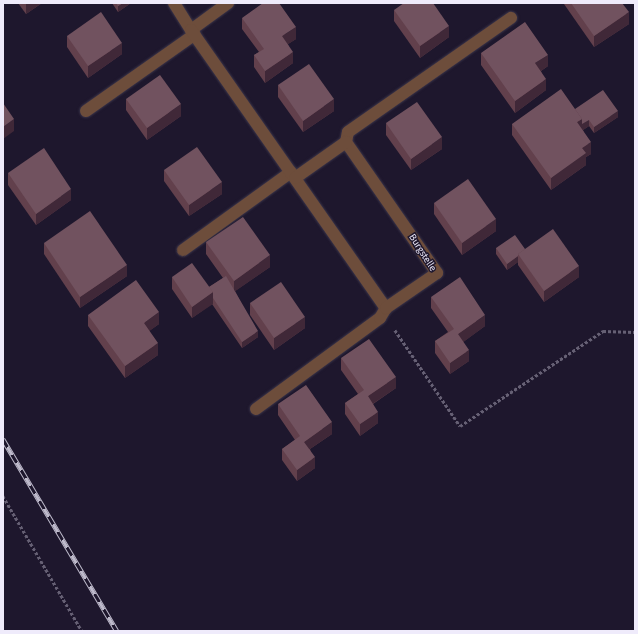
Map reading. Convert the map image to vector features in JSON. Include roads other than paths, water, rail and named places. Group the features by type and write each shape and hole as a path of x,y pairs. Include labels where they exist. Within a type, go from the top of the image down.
{"street":[{"path":"174,3 386,308 380,318 256,409"},
{"path":"86,111 193,32 228,3"},
{"path":"183,250 293,175 346,142 348,132 511,18"},
{"name":"Burgstelle","path":"346,142 437,273 386,308"}],"railway":[{"path":"3,439 117,631"}]}
